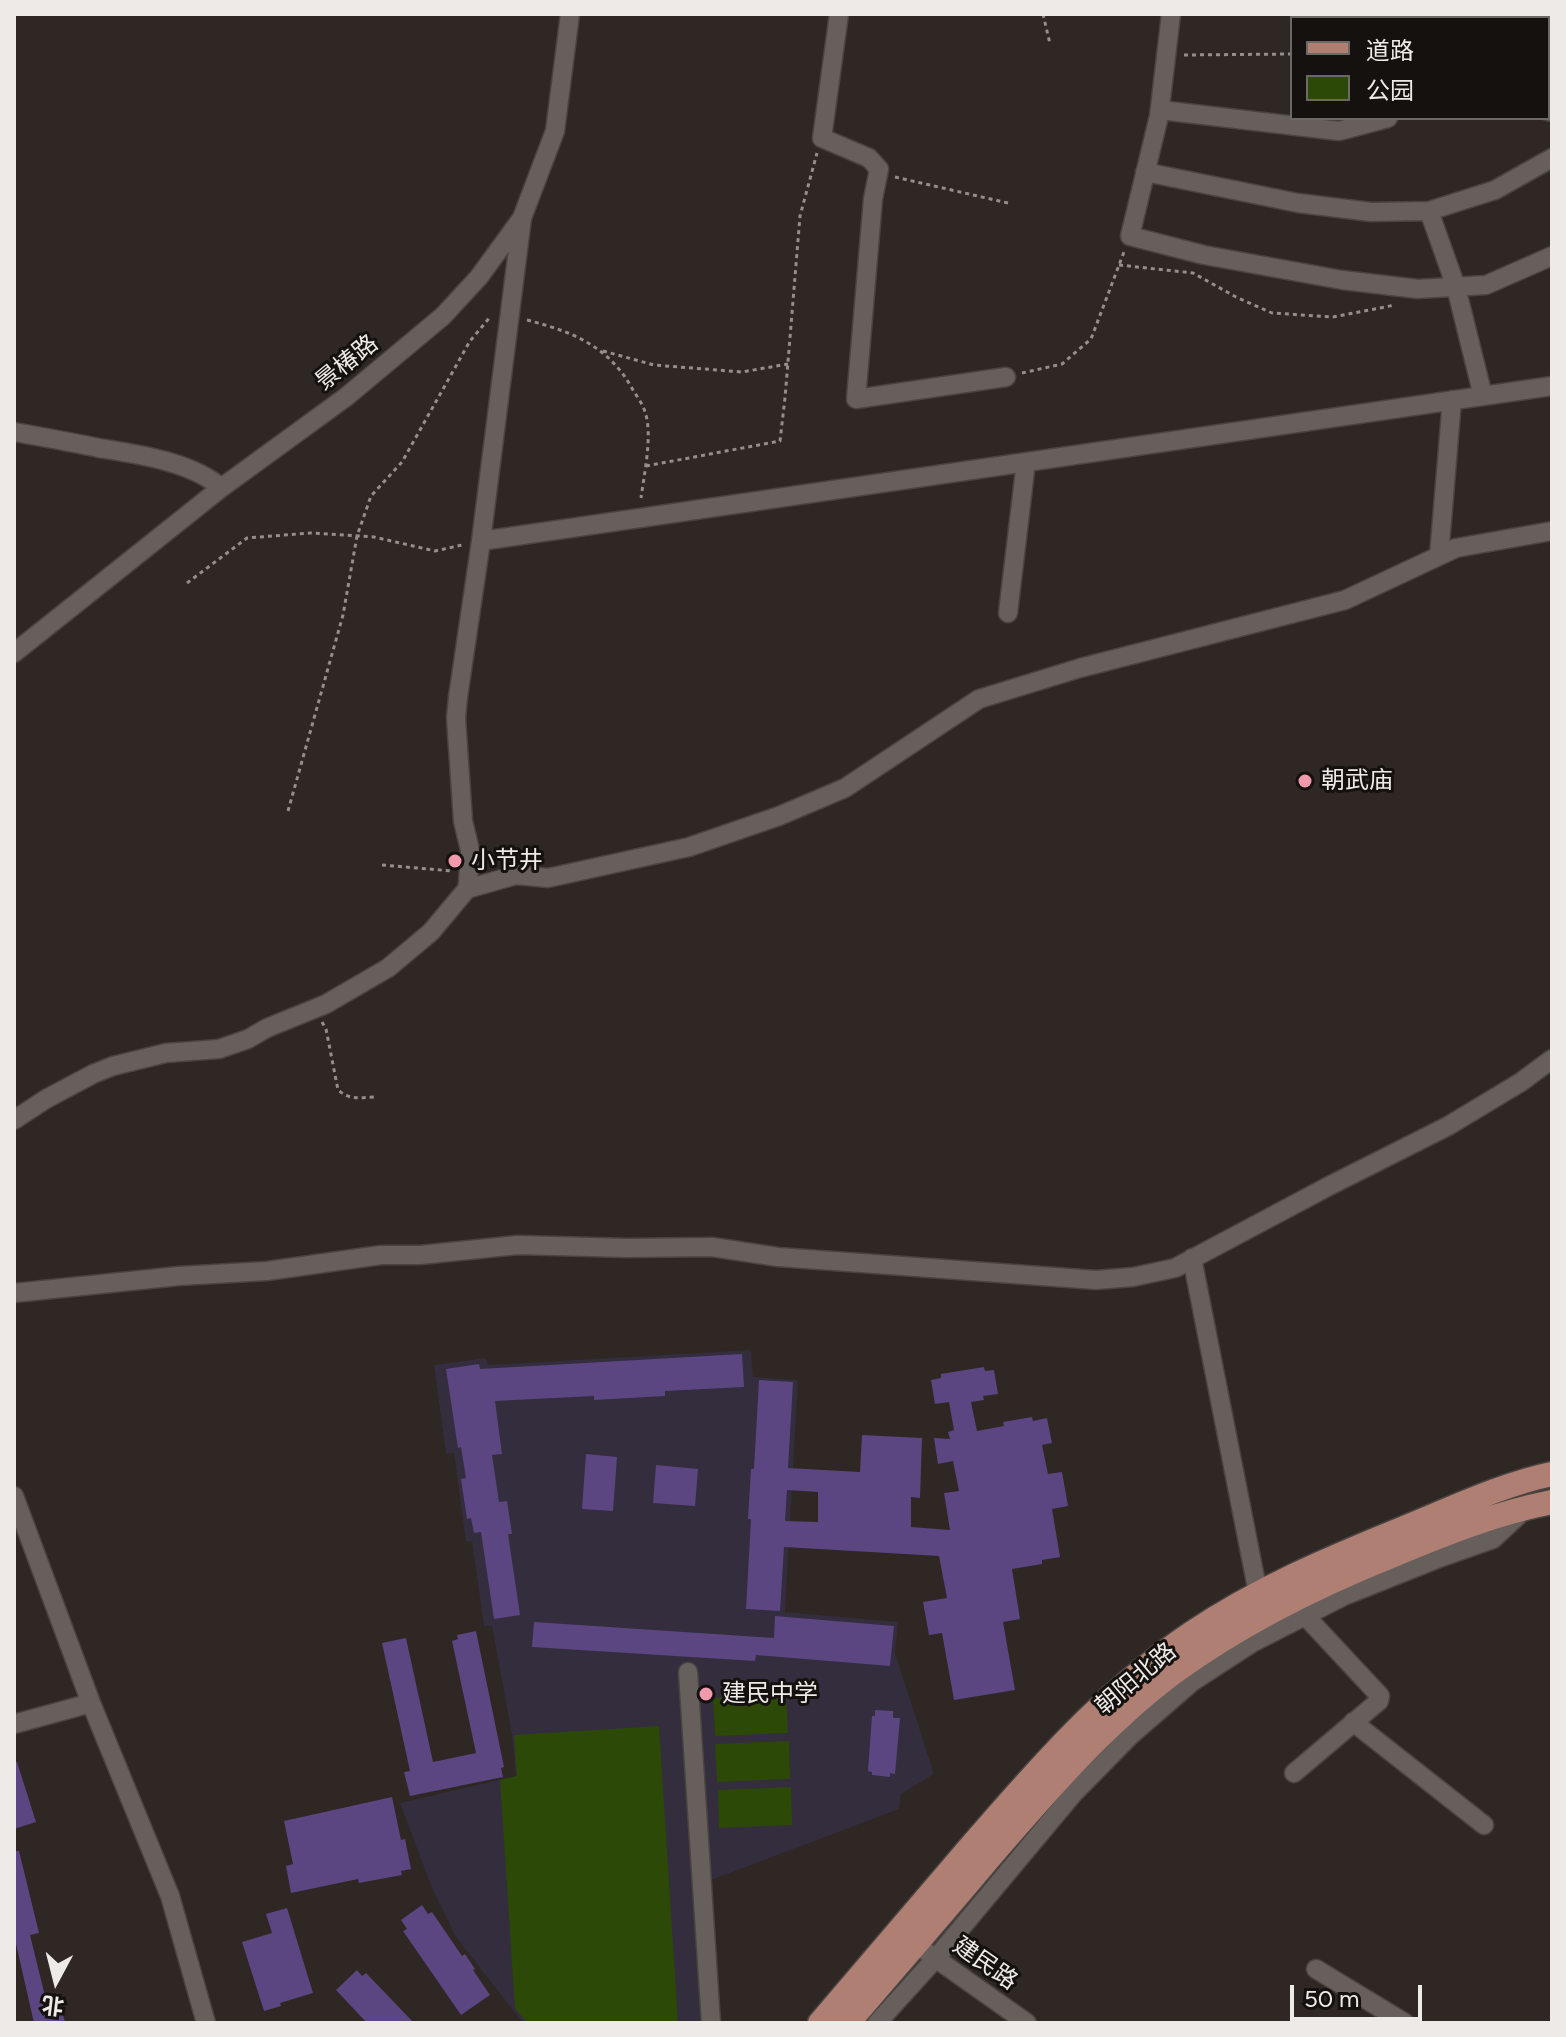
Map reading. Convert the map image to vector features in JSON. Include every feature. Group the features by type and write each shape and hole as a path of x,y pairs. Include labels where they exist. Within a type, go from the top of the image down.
{"main road":[{"name":"朝阳北路","path":"820,2023 1068,1738 1158,1658 1193,1633 1293,1574 1546,1472"},
{"name":"朝阳北路","path":"848,2023 926,1951 1026,1815 1111,1726 1204,1651 1264,1614 1298,1607 1342,1575 1465,1526 1552,1502"},
{"path":"1526,1508 1552,1519"}],"street":[{"name":"景椿路","path":"14,653 221,488 346,397 443,316 479,277 522,218 555,131 570,14"},
{"path":"839,14 822,138 869,158 879,169 873,199 856,399 1006,377"},
{"path":"1171,14 1160,110 1130,236 1204,255 1342,280 1418,289 1486,285 1552,256"},
{"path":"1160,110 1339,131 1380,120"},
{"path":"1145,172 1298,203 1371,212 1429,211 1495,190 1552,158"},
{"path":"1429,211 1456,287 1483,396"},
{"path":"467,889 470,850 463,821 456,718 522,218"},
{"path":"481,541 1552,386"},
{"path":"1439,556 1452,400"},
{"path":"14,432 140,455 198,472 221,488"},
{"path":"1008,613 1026,462"},
{"path":"14,1120 46,1099 113,1066 166,1053 229,1046 347,993 388,968 431,932 467,889 516,875 548,878 689,847 779,816 845,788 979,699 1080,668 1345,600 1456,548 1552,531"},
{"path":"14,1293 179,1276 267,1271 381,1255 420,1255 518,1245 712,1247 778,1257 1096,1280 1124,1279 1175,1268 1448,1126 1521,1082 1552,1059"},
{"path":"1192,1258 1258,1593"},
{"path":"14,1496 91,1703 170,1896 206,2023"},
{"path":"1294,1773 1379,1701 1378,1693 1298,1607"},
{"path":"688,1672 711,2023"},
{"path":"14,1724 91,1703"},
{"path":"1353,1722 1484,1825"},
{"path":"877,2023 926,1951"},
{"name":"建民路","path":"926,1951 1027,2023"},
{"path":"1316,1969 1405,2023"}],"path":[{"path":"1043,14 1050,44"},
{"path":"1166,55 1290,54"},
{"path":"646,466 780,441 800,216 822,134"},
{"path":"878,174 1008,203"},
{"path":"1006,377 1062,364 1091,339 1130,236"},
{"path":"1119,265 1193,273 1272,313 1333,317 1399,304"},
{"path":"288,811 343,615 357,536 371,496 402,462 470,341 513,288"},
{"path":"510,316 562,330 600,351 624,373 646,413 648,451 638,518"},
{"path":"600,351 654,365 742,372 788,364"},
{"path":"187,583 247,538 310,533 374,537 435,551 481,541"},
{"path":"382,865 455,871"},
{"path":"314,1009 326,1029 338,1090 353,1099 374,1097"}],"shaded area":[{"name":"建民中学","path":"751,1350 753,1377 798,1380 785,1612 898,1622 895,1653 934,1774 901,1794 899,1809 711,1880 718,2023 523,2023 456,1937 432,1888 400,1803 516,1776 512,1735 492,1626 484,1626 472,1541 466,1542 454,1453 446,1454 434,1365 486,1358 488,1365"}],"green space":[{"path":"786,1695 788,1733 715,1736 713,1698"},
{"path":"659,1726 678,2023 527,2023 515,2008 500,1780 517,1776 514,1735"},
{"path":"789,1741 790,1779 717,1782 715,1744"},
{"path":"791,1787 792,1825 719,1828 718,1790"}],"building":[{"path":"742,1354 744,1387 665,1391 665,1396 594,1400 594,1396 495,1401 502,1454 492,1455 499,1502 507,1501 512,1534 508,1534 520,1615 494,1619 481,1532 474,1533 471,1518 467,1519 461,1479 466,1478 461,1447 458,1448 446,1369 479,1364 480,1369"},
{"path":"984,1367 985,1371 994,1370 998,1394 971,1402 977,1431 1004,1426 1003,1422 1047,1418 1052,1443 1042,1445 1048,1474 1062,1472 1068,1506 1052,1509 1060,1557 1042,1560 1042,1564 1012,1569 1020,1619 1003,1622 1015,1690 954,1700 942,1633 929,1635 923,1602 947,1598 939,1556 784,1547 780,1611 746,1609 751,1519 748,1519 759,1380 793,1382 788,1468 860,1472 862,1435 922,1438 920,1498 911,1497 911,1527 950,1530 944,1493 959,1491 953,1461 938,1464 934,1438 950,1439 948,1432 954,1430 949,1402 935,1404 931,1380 941,1378 941,1374","holes":["787,1490 818,1492 818,1522 785,1521"]},
{"path":"586,1454 617,1457 613,1511 582,1509"},
{"path":"656,1465 698,1469 695,1506 653,1503"},
{"path":"775,1616 894,1626 890,1666 756,1655 755,1661 532,1647 534,1622 774,1638"},
{"path":"476,1631 504,1767 501,1768 503,1777 410,1796 404,1772 410,1771 382,1643 406,1638 433,1762 476,1753 452,1641 458,1639 457,1635"},
{"path":"875,1710 893,1711 893,1718 900,1718 895,1774 890,1773 890,1777 872,1775 868,1771"},
{"path":"14,1762 17,1762 36,1822 14,1829"},
{"path":"392,1797 411,1869 401,1871 402,1875 359,1883 358,1879 291,1893 286,1866 293,1864 284,1821"},
{"path":"14,1851 19,1851 39,1933 30,1935 45,1996 58,1993 65,2023 34,2023 14,1935"},
{"path":"422,1905 428,1914 432,1912 462,1956 465,1954 490,1995 461,2015 403,1931 407,1929 401,1920"},
{"path":"287,1908 313,1993 264,2011 242,1942 272,1933 266,1914"},
{"path":"357,1970 362,1976 366,1973 414,2023 367,2023 336,1990"}],"place":[{"name":"朝武庙","path":"1305,781"},
{"name":"小节井","path":"455,861"},
{"name":"建民中学","path":"706,1694"}]}
